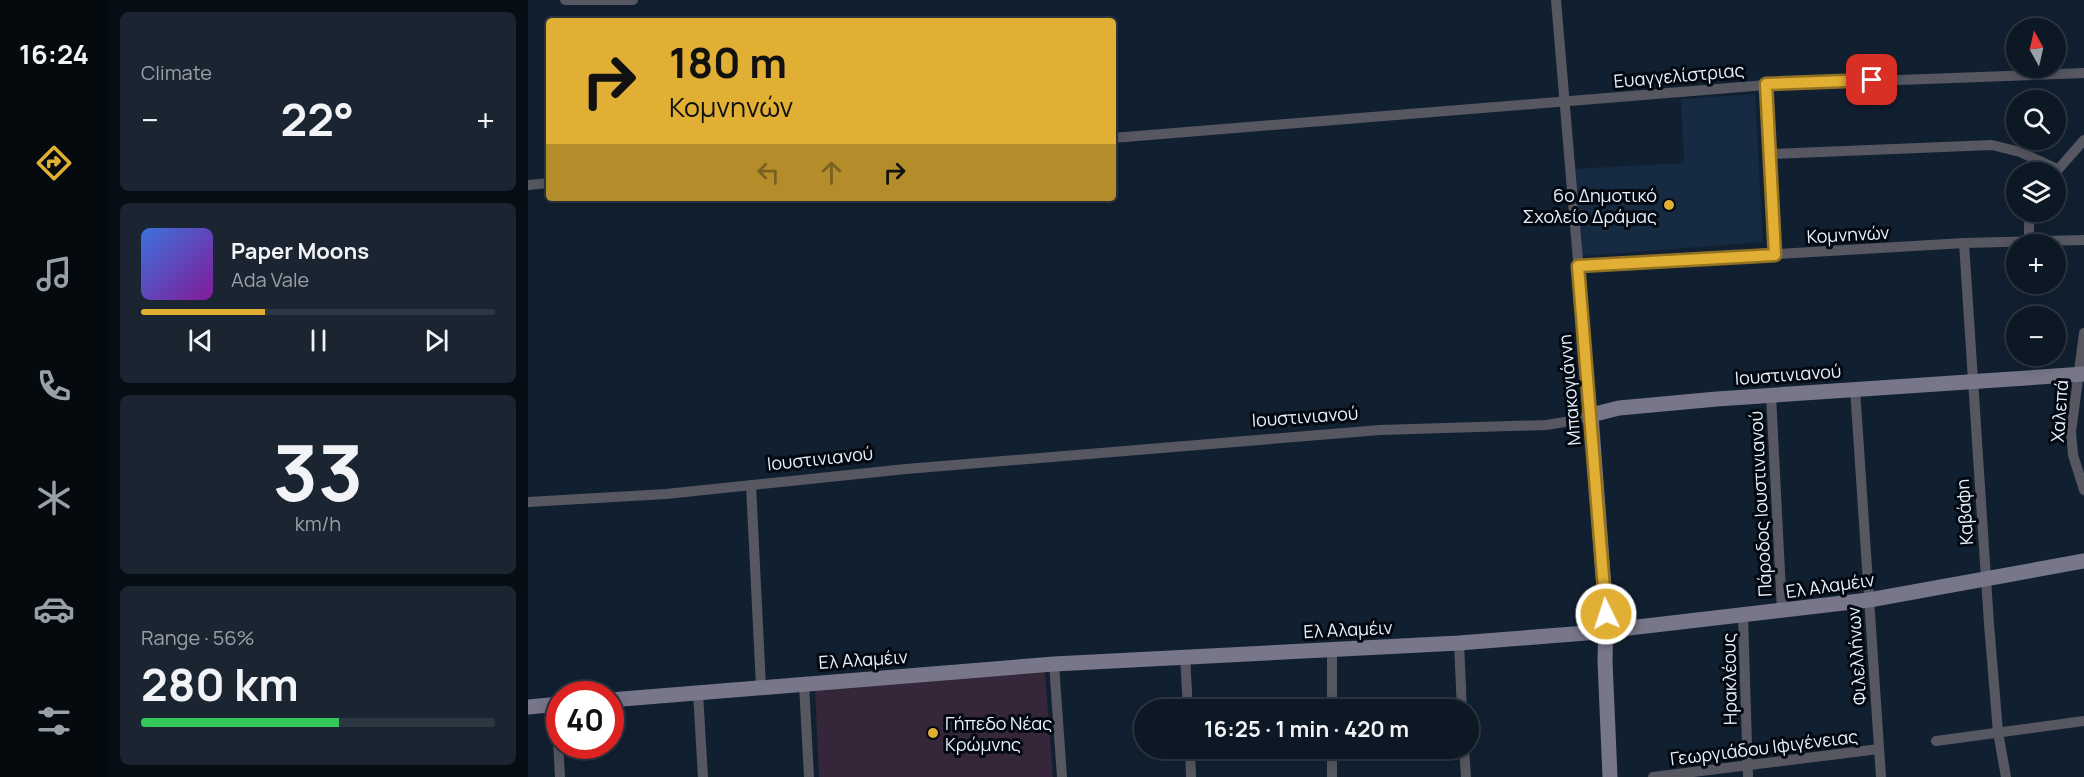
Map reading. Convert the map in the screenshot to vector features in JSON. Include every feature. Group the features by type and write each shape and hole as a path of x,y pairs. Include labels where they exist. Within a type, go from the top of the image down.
{"street":[{"path":"566,0 633,0"},
{"name":"Μπακογιάννη","path":"1556,0 1591,415 1606,631 1605,661 1610,777"},
{"name":"Ευαγγελίστριας","path":"1116,138 1766,84 2084,73"},
{"path":"1766,84 1775,255"},
{"path":"2064,162 2084,140"},
{"path":"1770,154 1992,145 2020,152 2039,162"},
{"path":"528,185 546,183"},
{"name":"Κομνηνών","path":"2066,240 2084,240"},
{"name":"Κομνηνών","path":"1578,266 2006,242"},
{"name":"Καβάφη","path":"1964,243 1985,580 1998,732 2006,777"},
{"name":"Χαλεπά","path":"2084,333 2071,432 2073,455 2081,469 2084,490"},
{"name":"Ιουστινιανού","path":"528,502 666,494 1137,448 1380,430 1546,425 1619,408 1771,395 2080,375"},
{"name":"Φιλελλήνων","path":"1855,389 1881,777"},
{"name":"Πάροδος Ιουστινιανού","path":"1771,395 1782,611"},
{"path":"752,485 761,687"},
{"name":"Ελ Αλαμέιν","path":"624,699 1054,664 1459,643 1606,631 1869,600 2084,561"},
{"name":"Ηρακλέους","path":"1743,616 1748,772"},
{"path":"1459,643 1462,699"},
{"path":"1332,650 1332,699"},
{"path":"1185,656 1187,699"},
{"path":"1054,664 1062,777"},
{"path":"804,684 809,777"},
{"path":"698,693 703,777"},
{"path":"528,707 546,706"},
{"path":"1936,741 2084,721"},
{"name":"Γεωργιάδου Ιφιγένειας","path":"1653,777 1748,772 1879,749"},
{"path":"559,759 560,777"},
{"path":"1190,759 1191,777"},
{"path":"1332,759 1332,777"},
{"path":"1465,759 1466,777"}],"shaded area":[{"name":"6o Δημοτικό Σχολείο Δράμας","path":"1755,94 1763,242 1582,256 1574,169 1684,163 1681,99"},
{"name":"Γήπεδο Νέας Κρώμνης","path":"1045,672 1053,777 819,777 815,689"}],"place":[{"name":"6o Δημοτικό Σχολείο Δράμας","path":"1669,205"},
{"name":"Γήπεδο Νέας Κρώμνης","path":"933,733"}],"route":[{"path":"1606,614 1578,266 1775,255 1766,84 1872,80"}]}
